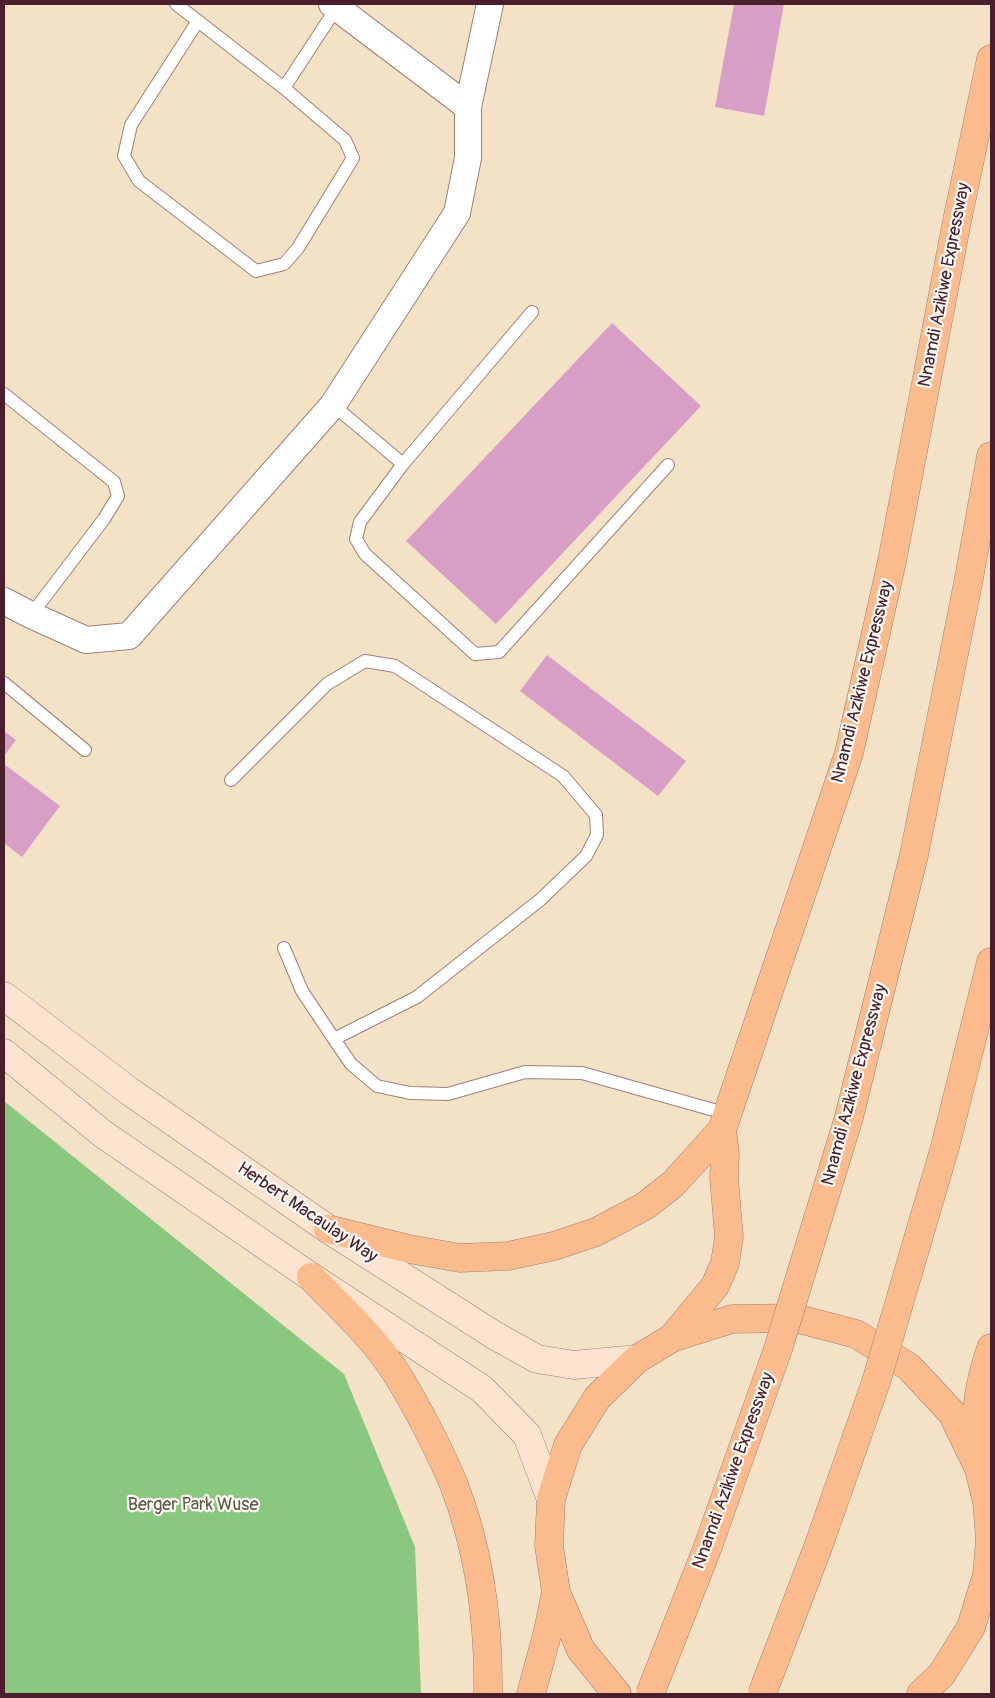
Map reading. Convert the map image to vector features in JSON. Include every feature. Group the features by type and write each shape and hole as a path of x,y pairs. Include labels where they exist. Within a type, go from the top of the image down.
{"highway":[{"name":"Nnamdi Azikiwe Expressway","path":"672,1338 715,1286 725,1263 729,1236 724,1178 725,1122 849,753 892,561 991,59"},
{"name":"Nnamdi Azikiwe Expressway","path":"650,1694 707,1549 778,1349 849,1117 914,855 969,578 991,456"},
{"path":"762,1694 818,1548 876,1382 945,1147 991,962"},
{"path":"328,1229 409,1249 460,1258 508,1256 554,1246 596,1232 645,1206 673,1184 725,1122"},
{"path":"311,1277 375,1343 406,1389 454,1485 471,1538 484,1600 488,1694"},
{"path":"617,1694 581,1650 556,1592 549,1546 551,1499 568,1445 597,1398 637,1359 672,1338 732,1319 795,1318 856,1334 909,1367 952,1413 979,1469 989,1503 989,1586 970,1627 942,1674 921,1694"},
{"path":"979,1469 976,1408 981,1378 991,1348"},
{"path":"531,1694 548,1631 556,1592"}],"main road":[{"name":"Herbert Macaulay Way","path":"4,996 129,1091 328,1229 494,1335 537,1359 574,1365 637,1359"},
{"path":"4,1053 104,1134 311,1277 482,1389 527,1436 551,1499"}],"street":[{"path":"4,601 86,640 129,636 333,405 457,214 468,158 468,107 490,4"},
{"path":"335,6 468,107"}],"lane":[{"path":"176,4 198,21 284,88 345,140 353,158 298,248 284,264 256,271 140,181 124,156 131,125 198,21"},
{"path":"284,88 335,6"},
{"path":"532,312 403,464 360,522 356,539 365,554 475,654 499,652 668,465"},
{"path":"4,394 114,482 118,496 104,519 31,615"},
{"path":"333,405 403,464"},
{"path":"231,780 327,684 365,661 395,666 563,776 596,815 597,835 586,856 540,900 417,997 334,1039"},
{"path":"4,683 85,750"},
{"path":"284,948 302,991 351,1064 378,1086 410,1093 448,1094 525,1072 582,1073 725,1122"}],"green space":[{"name":"Berger Park Wuse","path":"4,1101 344,1374 415,1547 421,1694 4,1694"}],"building":[{"path":"734,4 784,4 764,116 715,107"},
{"path":"612,323 701,406 496,624 406,541"},
{"path":"547,655 686,761 658,796 520,691"},
{"path":"4,731 16,740 4,756"},
{"path":"4,764 60,806 22,857 4,843"}]}
